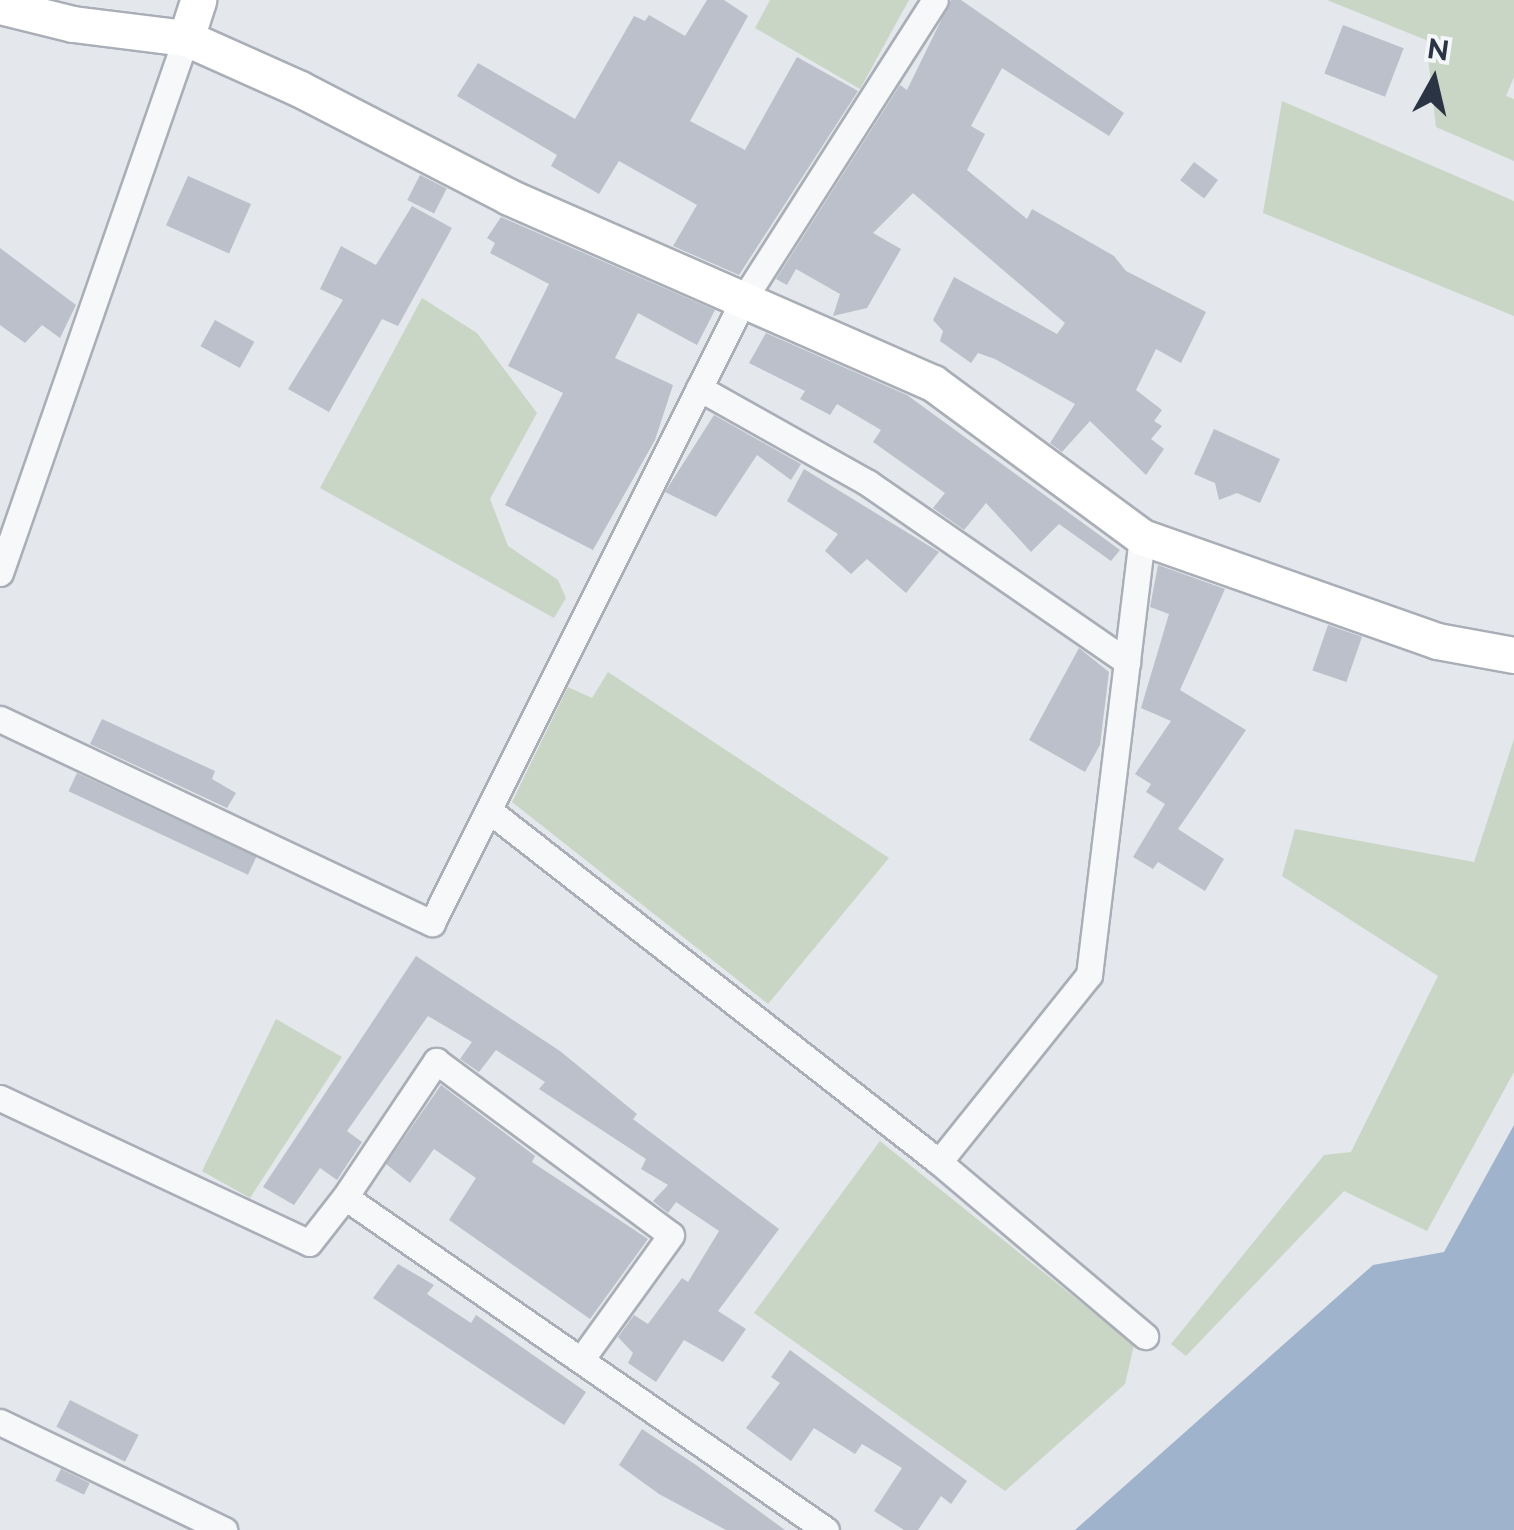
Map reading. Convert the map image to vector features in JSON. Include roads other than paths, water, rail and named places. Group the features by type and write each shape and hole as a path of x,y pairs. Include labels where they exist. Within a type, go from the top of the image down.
{"street":[{"path":"0,573 198,0"},
{"path":"0,719 432,923 491,812 743,300 934,0"},
{"path":"0,6 73,24 186,38 300,89 509,197 932,384 1142,537 1437,642 1514,655"},
{"path":"699,388 868,483 1128,662"},
{"path":"940,1162 1089,975 1142,537"},
{"path":"491,812 940,1162 1145,1336"},
{"path":"0,1098 309,1243 345,1197 436,1061 671,1235 581,1360"},
{"path":"345,1197 826,1530"},
{"path":"0,1422 224,1530"}],"water":[{"path":"1514,1125 1514,1530 1075,1530 1373,1265 1444,1252"}]}
